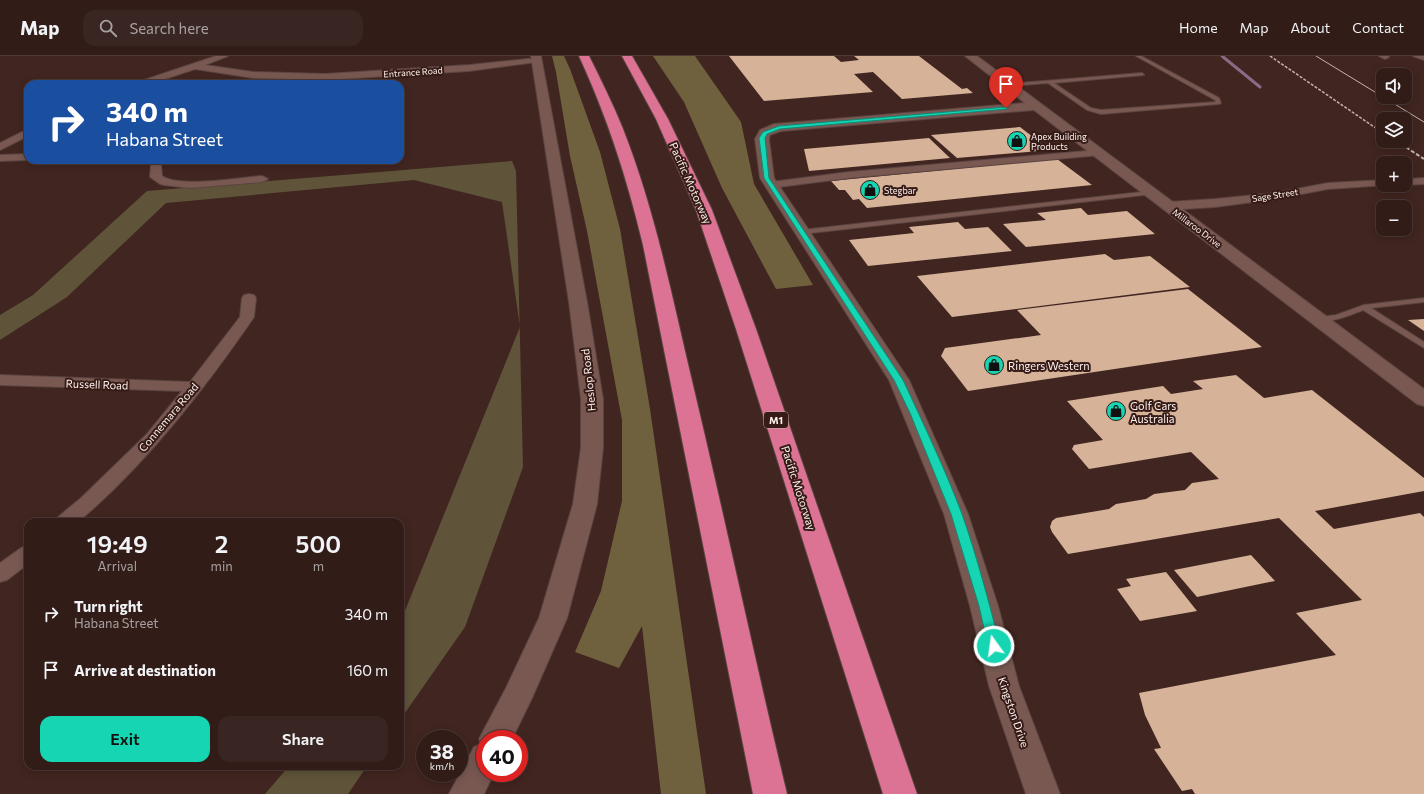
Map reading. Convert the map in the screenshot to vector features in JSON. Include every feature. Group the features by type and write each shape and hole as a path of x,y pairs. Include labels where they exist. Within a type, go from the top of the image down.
{"highway":[{"path":"584,56 616,128 630,165 652,242 703,475 747,693 770,794"},
{"name":"Pacific Motorway","path":"627,56 662,119 704,210 746,329 900,794"}],"street":[{"path":"152,80 224,56"},
{"name":"Millaroo Drive","path":"970,56 1424,400"},
{"path":"1417,56 1424,58"},
{"name":"Entrance Road","path":"194,66 253,75 475,67 536,58"},
{"name":"Heslop Road","path":"500,730 517,698 553,618 585,504 592,448 592,399 578,302 536,58"},
{"name":"Entrance Road","path":"213,60 328,73"},
{"name":"Kingston Drive","path":"1036,106 779,127 765,133 762,138 766,178 898,380 914,413 956,514 984,606 1004,686 1043,794"},
{"path":"0,147 24,134"},
{"path":"771,185 857,174 1097,153"},
{"path":"0,158 24,156"},
{"path":"156,164 156,177 164,182 190,185 262,179"},
{"path":"1412,182 1424,181"},
{"name":"Sage Street","path":"1168,206 1215,203 1275,196 1328,186 1376,183"},
{"name":"Connemara Road","path":"70,518 88,503 153,438 247,317 249,298"},
{"name":"Russell Road","path":"0,380 194,387"},
{"path":"0,574 24,556"},
{"path":"466,794 476,775"}],"lane":[{"path":"1050,82 1089,109 1101,112 1219,104 1216,99 1138,56"},
{"path":"1008,85 1142,74"},
{"path":"802,232 1151,193"},
{"path":"1319,319 1337,317 1364,307 1424,300"},
{"path":"1364,307 1424,346"}],"shaded area":[{"path":"552,56 564,56 570,69 600,152 620,229 650,409 706,794 661,794 642,626 619,668 575,652 601,591 622,501 622,420 587,231 570,156"},
{"path":"653,56 695,56 741,122 754,184 813,285 776,289 722,188 684,102"},
{"path":"512,161 516,171 520,324 502,202 414,180 166,203 67,297 0,340 0,315 33,295 147,191"},
{"path":"520,328 523,467 465,627 404,714 404,613"},
{"path":"286,770 364,770 348,794 265,794"}],"building":[{"path":"729,56 834,56 841,62 859,60 854,56 919,56 962,89 967,88 973,93 902,99 873,72 854,74 873,92 764,101"},
{"path":"1020,127 1050,150 957,158 931,135"},
{"path":"929,138 950,158 809,171 804,149"},
{"path":"1057,159 1092,185 867,208 859,199 853,200 845,190 839,190 831,181"},
{"path":"1081,208 1088,215 1127,211 1155,234 1026,247 1003,224 1046,220 1037,213"},
{"path":"958,222 965,229 988,227 1012,251 868,266 849,240 914,233 909,227"},
{"path":"1105,254 1114,260 1150,256 1190,287 952,317 917,276"},
{"path":"1188,289 1262,347 968,391 941,356 945,348 1041,335 1017,310"},
{"path":"1424,319 1424,331 1408,320"},
{"path":"1236,375 1264,398 1312,390 1424,478 1424,491 1315,511 1334,529 1420,513 1424,517 1424,794 1195,794 1192,789 1182,791 1154,749 1161,748 1145,715 1139,693 1336,655 1296,613 1362,600 1279,518 1068,554 1052,532 1050,527 1052,521 1056,518 1109,509 1116,504 1146,499 1154,494 1185,490 1192,483 1219,479 1191,452 1089,469 1072,449 1074,445 1103,440 1067,401 1163,386 1171,394 1203,389 1193,381"},
{"path":"1251,555 1275,581 1197,597 1174,570"},
{"path":"1166,572 1197,611 1140,621 1117,589 1131,586 1126,579"}],"waterway":[{"path":"1222,56 1260,87"}],"tram line":[{"path":"1316,56 1424,122"}],"railway":[{"path":"1270,56 1376,128"},
{"path":"1407,148 1424,159"}],"place":[{"name":"Apex Building Products","path":"1017,141"},
{"name":"Stegbar","path":"870,190"},
{"name":"Ringers Western","path":"994,365"},
{"name":"Golf Cars Australia","path":"1116,411"}],"route":[{"path":"994,646 984,606 956,514 914,413 898,380 766,178 762,138 765,133 779,127 1006,108"}]}
